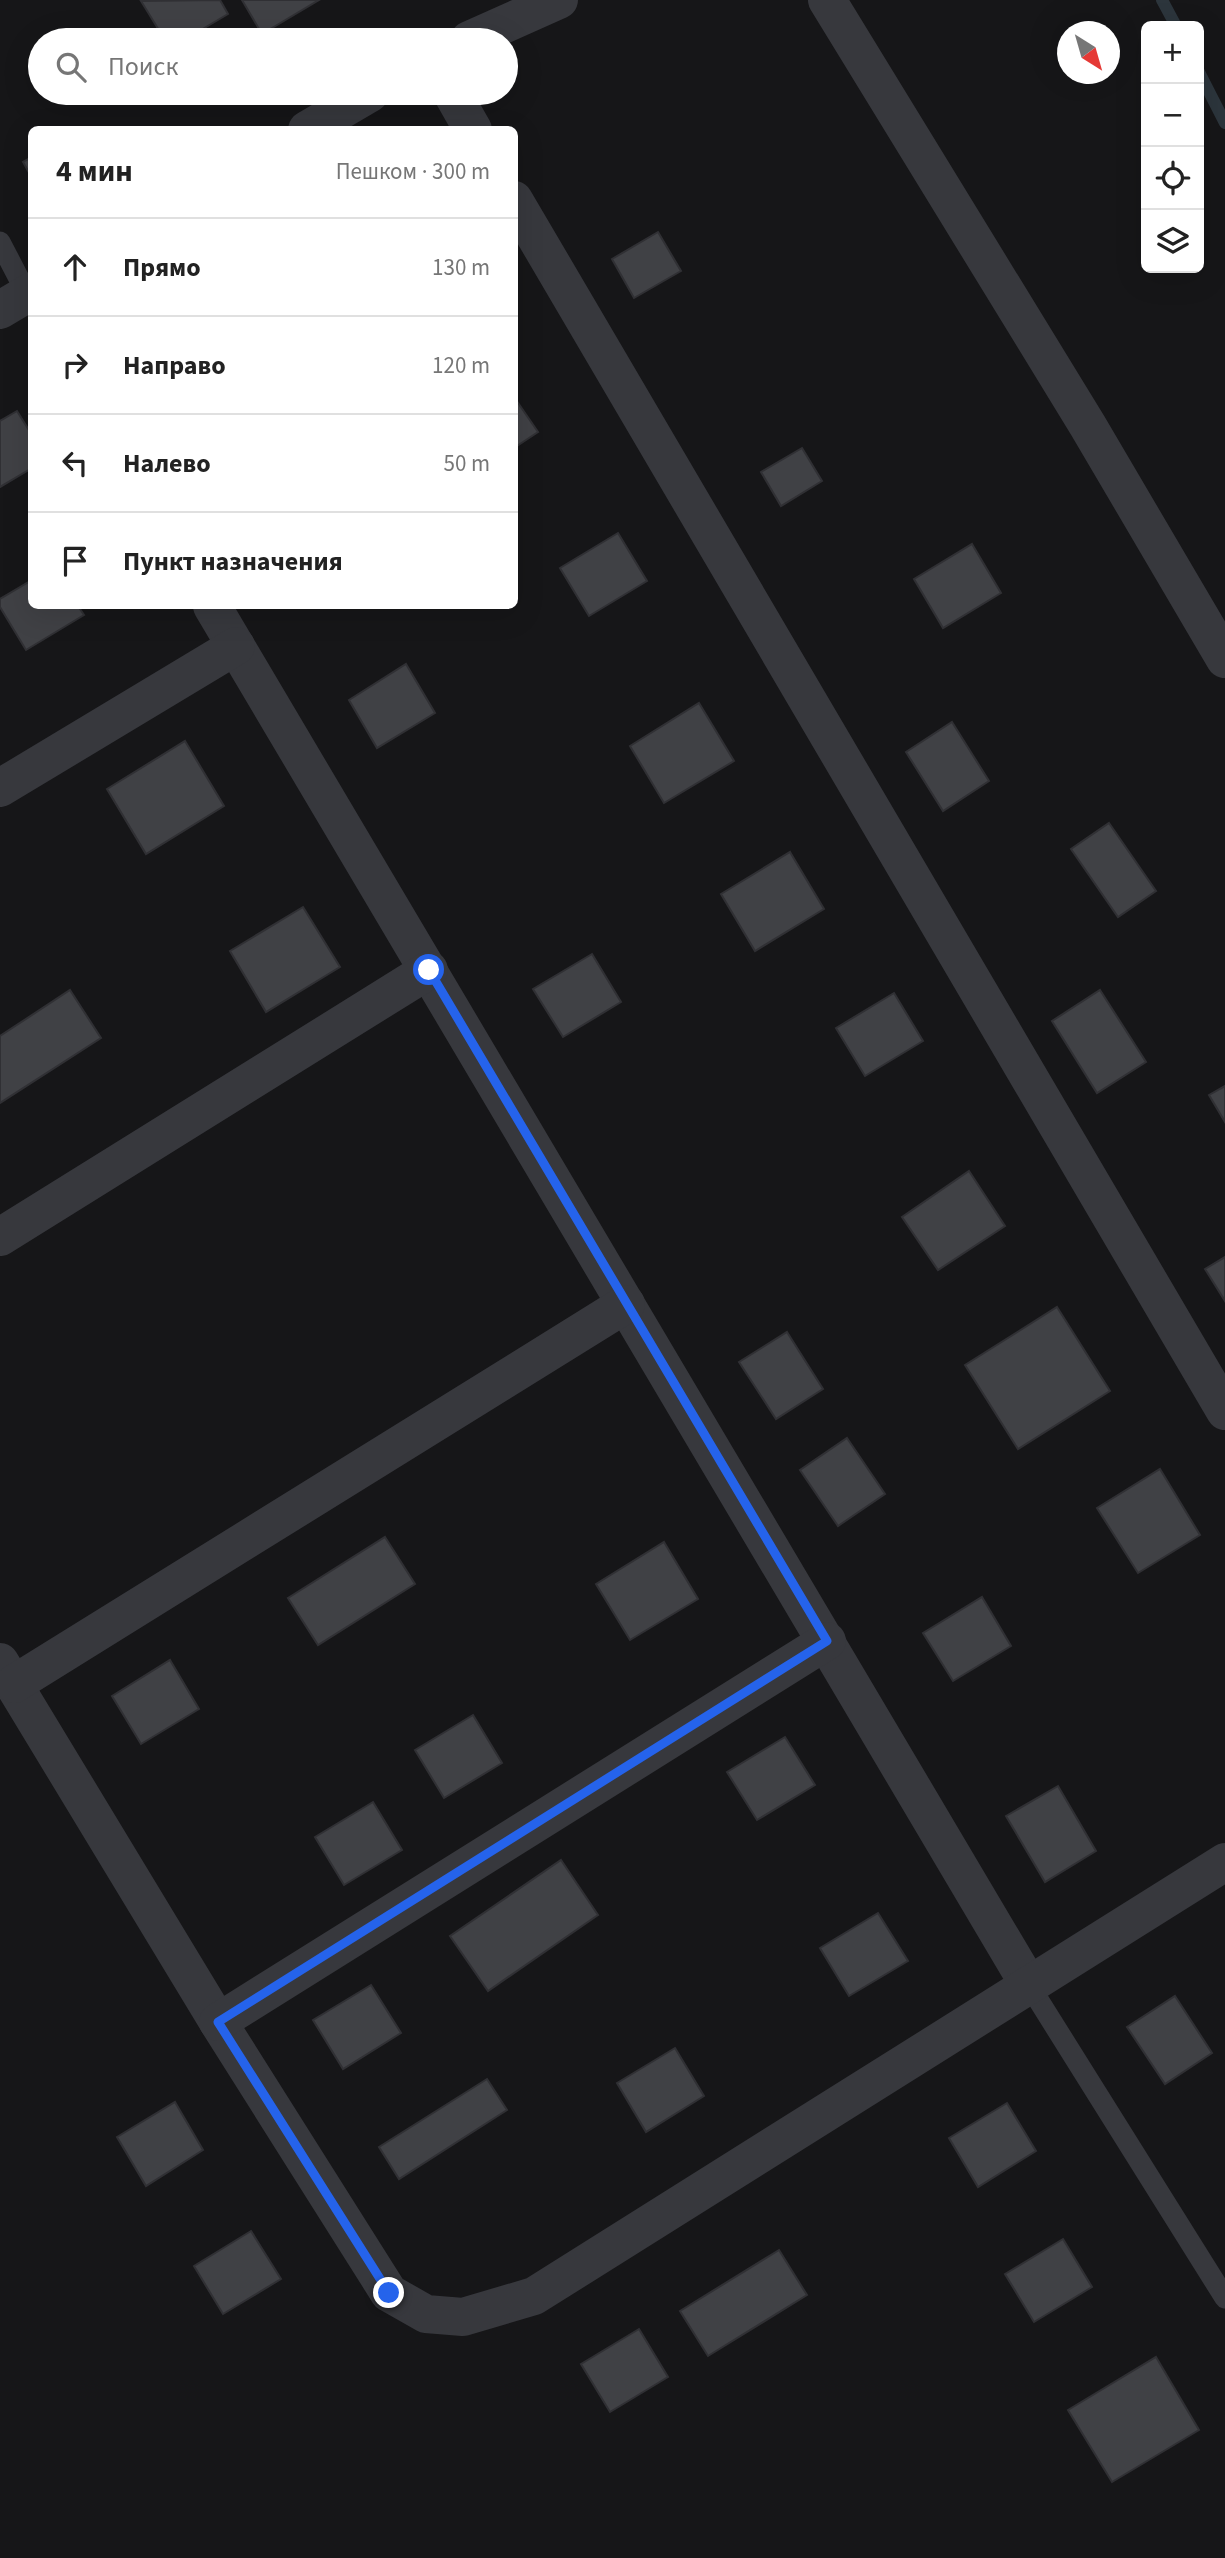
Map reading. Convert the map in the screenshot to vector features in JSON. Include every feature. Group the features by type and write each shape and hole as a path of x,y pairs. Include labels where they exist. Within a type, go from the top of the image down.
{"street":[{"path":"496,28 559,0"},
{"path":"827,0 1080,414 1225,659"},
{"path":"314,126 350,105"},
{"path":"459,105 471,126"},
{"path":"518,207 1225,1411"},
{"path":"214,609 1029,1985"},
{"path":"0,788 236,646"},
{"path":"0,1237 429,970"},
{"path":"626,1304 7,1673 218,2022 389,2293 426,2314 463,2317 534,2296 1225,1862"},
{"path":"218,2022 827,1641"}],"lane":[{"path":"0,242 22,299"},
{"path":"1029,1985 1225,2298"}],"building":[{"path":"220,0 228,14 204,28 158,28 141,1"},
{"path":"242,0 319,0 272,28 258,28"},
{"path":"658,232 681,271 634,298 612,259"},
{"path":"518,403 538,432 518,445"},
{"path":"17,411 28,429 28,470 0,487 0,421"},
{"path":"802,448 822,481 781,506 761,472"},
{"path":"618,533 647,581 589,616 560,568"},
{"path":"972,544 1001,593 943,628 914,579"},
{"path":"28,582 28,609 80,609 84,615 26,650 0,607 0,599"},
{"path":"406,664 435,713 377,748 349,700"},
{"path":"699,703 734,761 664,803 630,746"},
{"path":"952,722 989,781 943,811 906,752"},
{"path":"185,741 224,806 146,854 107,789"},
{"path":"1109,823 1156,891 1118,917 1071,849"},
{"path":"790,852 824,909 755,951 721,894"},
{"path":"303,907 340,967 266,1012 230,951"},
{"path":"592,954 621,1002 563,1037 533,989"},
{"path":"70,990 101,1038 0,1103 0,1036"},
{"path":"1100,990 1146,1062 1097,1093 1052,1021"},
{"path":"894,993 923,1041 865,1076 836,1028"},
{"path":"1225,1086 1225,1122 1209,1095"},
{"path":"969,1171 1005,1226 938,1270 902,1217"},
{"path":"1225,1257 1225,1301 1205,1269"},
{"path":"1057,1307 1110,1391 1018,1449 965,1365"},
{"path":"787,1332 823,1389 776,1419 739,1362"},
{"path":"847,1438 885,1494 838,1526 800,1470"},
{"path":"1160,1469 1200,1535 1138,1573 1097,1508"},
{"path":"385,1537 415,1584 318,1645 288,1598"},
{"path":"664,1542 698,1599 630,1640 596,1584"},
{"path":"982,1597 1011,1646 953,1681 923,1633"},
{"path":"170,1660 199,1709 141,1744 112,1696"},
{"path":"473,1715 502,1763 444,1798 415,1750"},
{"path":"785,1737 815,1785 757,1820 727,1772"},
{"path":"1058,1786 1096,1851 1045,1882 1006,1816"},
{"path":"373,1802 402,1850 344,1885 315,1837"},
{"path":"561,1860 598,1915 488,1991 450,1936"},
{"path":"878,1913 908,1961 849,1996 820,1948"},
{"path":"371,1985 401,2033 343,2069 313,2020"},
{"path":"1175,1996 1212,2053 1165,2084 1127,2027"},
{"path":"675,2048 704,2096 646,2132 617,2083"},
{"path":"487,2079 507,2110 399,2179 379,2147"},
{"path":"175,2102 203,2150 146,2186 117,2137"},
{"path":"1007,2103 1036,2151 978,2187 949,2138"},
{"path":"251,2231 281,2279 223,2314 194,2266"},
{"path":"1063,2239 1092,2287 1034,2322 1005,2274"},
{"path":"779,2250 807,2295 708,2356 680,2311"},
{"path":"639,2329 668,2377 610,2412 581,2364"},
{"path":"1156,2357 1199,2430 1112,2482 1068,2410"}],"waterway":[{"path":"1162,0 1173,21"},
{"path":"1204,82 1225,123"}],"route":[{"path":"389,2293 218,2022 827,1641 429,970"}]}
